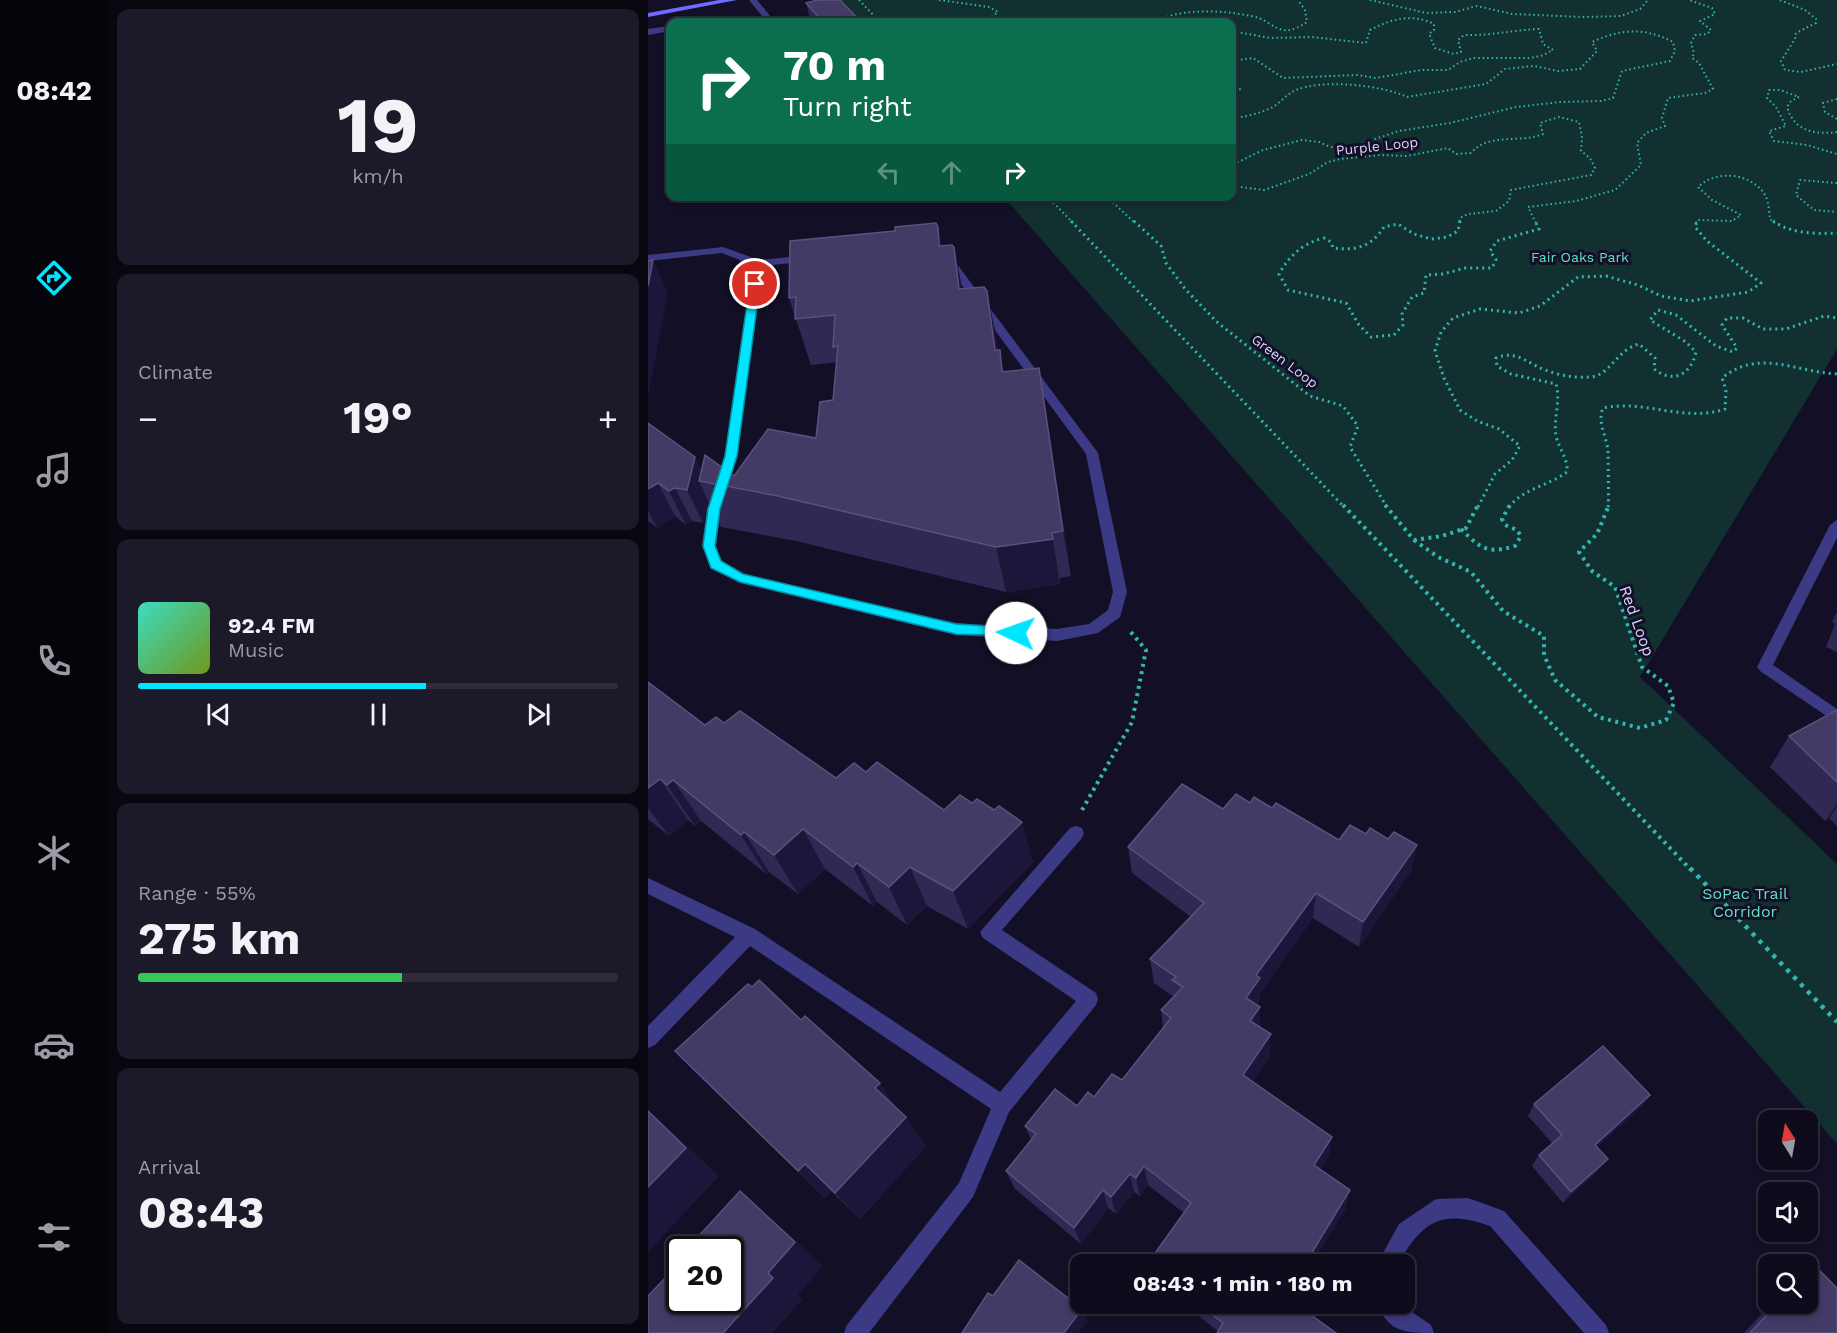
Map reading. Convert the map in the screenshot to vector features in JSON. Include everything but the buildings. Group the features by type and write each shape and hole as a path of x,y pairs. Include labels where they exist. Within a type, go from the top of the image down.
{"main road":[{"path":"648,15 733,0"}],"street":[{"path":"753,0 768,18"},
{"path":"648,32 666,30"},
{"path":"648,258 723,250 758,263 828,257"},
{"path":"758,263 731,456 713,518 709,546 716,564 740,578 956,629 1057,635 1093,629 1115,613 1120,592 1092,453 946,258 939,252"},
{"path":"1837,525 1765,667 1837,717"},
{"path":"855,1333 966,1190 1002,1105 1089,999 989,932 1076,833"},
{"path":"651,892 749,935 1002,1105"},
{"path":"648,1039 749,935"},
{"path":"1393,1254 1406,1231 1436,1209 1468,1209 1497,1218 1598,1333"},
{"path":"1397,1314 1423,1333"}],"path":[{"path":"859,0 876,18"},
{"path":"939,0 989,7 998,12 990,18"},
{"path":"1161,18 1178,12 1203,10 1250,15 1263,19 1268,25 1279,30 1299,28 1307,22 1305,10 1299,0"},
{"path":"1370,0 1426,13 1455,12 1478,6 1512,14 1584,17 1621,16 1640,9 1648,0"},
{"name":"Purple Loop","path":"1236,186 1264,190 1309,174 1328,162 1340,159 1380,155 1407,156 1448,148 1456,154 1471,153 1476,145 1492,139 1526,140 1543,134 1539,123 1559,117 1579,122 1582,136 1581,151 1590,158 1595,168 1591,175 1572,182 1550,182 1511,190 1509,201 1496,211 1468,214 1460,218 1458,231 1448,238 1430,240 1412,234 1406,227 1398,224 1384,227 1372,244 1357,250 1333,248 1331,242 1324,238 1310,240 1286,261 1280,274 1288,290 1346,303 1357,326 1371,337 1394,335 1403,325 1402,314 1412,297 1424,293 1426,275 1443,274 1465,268 1492,268 1496,260 1490,251 1497,241 1539,229 1528,207 1576,201 1615,190 1641,165 1637,143 1646,133 1665,126 1662,118 1668,98 1713,90 1699,63 1692,58 1694,53 1690,43 1695,35 1707,34 1710,30 1701,21 1715,14 1713,8 1689,0"},
{"path":"1780,0 1805,10 1816,19 1816,23 1809,28 1796,33 1795,39 1781,61 1785,70 1801,72 1837,64"},
{"path":"1236,31 1270,38 1312,37 1366,43 1370,30 1385,21 1414,17 1434,24 1434,30 1429,34 1435,48 1454,54 1461,52 1458,40 1464,35 1493,36 1502,31 1522,28 1539,28 1542,44 1553,50 1543,58 1487,56 1458,61 1448,70 1421,70 1377,78 1358,75 1283,78 1253,58 1236,60"},
{"name":"Purple Loop","path":"1236,118 1248,116 1274,106 1281,98 1298,89 1329,85 1397,92 1407,97 1486,84 1505,69 1534,66 1558,71 1580,69 1597,51 1592,42 1607,34 1628,29 1661,34 1673,42 1675,51 1670,61 1622,71 1613,98 1607,100 1516,107 1450,123 1399,131 1348,148 1330,147 1318,142 1302,140 1263,150 1236,163"},
{"path":"1837,132 1826,134 1801,129 1793,122 1787,107 1791,101 1799,98 1780,90 1769,90 1767,98 1776,106 1786,126 1769,131 1774,141 1807,145 1837,154"},
{"path":"1837,99 1823,103 1824,112 1837,119"},
{"path":"1414,540 1466,528 1495,474 1512,460 1521,446 1498,429 1477,421 1460,410 1444,378 1435,351 1441,332 1453,318 1480,309 1519,313 1540,306 1578,277 1606,276 1638,285 1661,296 1690,301 1748,292 1761,283 1707,241 1695,227 1697,220 1732,221 1741,215 1730,207 1713,202 1702,195 1698,186 1712,176 1743,177 1756,185 1767,199 1770,219 1780,228 1820,235 1837,233"},
{"path":"1837,183 1800,180 1796,195 1811,209 1828,213 1837,212"},
{"path":"1052,201 1837,1022"},
{"name":"Green Loop","path":"1112,201 1161,246 1166,263 1186,290 1217,322 1310,396 1343,406 1358,426 1350,447 1383,502 1414,540"},
{"path":"1461,529 1480,549 1487,552 1515,546 1521,536 1517,530 1504,525 1502,519 1506,507 1527,490 1567,472 1568,461 1556,437 1555,410 1559,391 1556,384 1544,379 1529,380 1504,373 1497,366 1496,358 1501,355 1525,357 1544,370 1554,373 1596,378 1605,373 1616,356 1629,345 1639,344 1655,358 1654,369 1660,375 1672,378 1688,373 1695,363 1696,352 1690,344 1650,320 1658,310 1676,315 1716,346 1733,352 1737,348 1722,325 1727,318 1743,318 1763,329 1786,329 1824,316 1837,318"},
{"name":"Red Loop","path":"1414,540 1438,557 1471,572 1503,611 1544,636 1544,655 1555,680 1598,717 1640,728 1666,720 1674,703 1668,686 1642,667 1615,587 1592,571 1580,552 1597,534 1610,502 1607,478 1608,451 1600,415 1603,408 1616,403 1671,412 1714,415 1725,409 1726,390 1722,378 1731,369 1745,364 1759,362 1837,374"},
{"path":"1076,833 1078,817 1132,722 1146,650 1115,613"}],"green space":[{"name":"Fair Oaks Park","path":"831,0 1837,0 1837,349 1640,677 1837,864 1837,1144 1818,1122 1818,1110 1807,1110 1008,201 1236,201 1236,18 847,18"}],"route":[{"path":"755,284 731,456 714,509 709,546 716,564 740,578 956,629 1016,633"}],"park label":[{"name":"SoPac Trail Corridor","path":"1745,902"}]}
